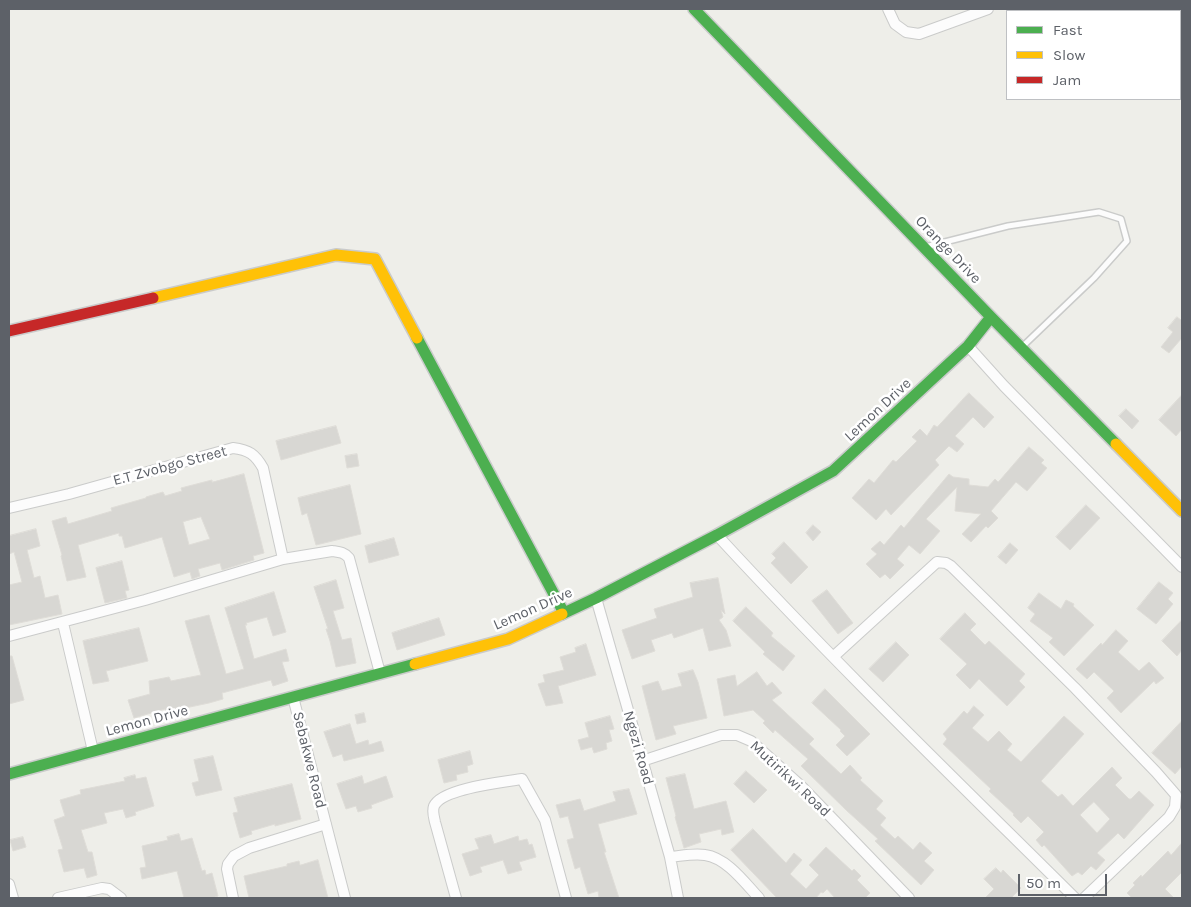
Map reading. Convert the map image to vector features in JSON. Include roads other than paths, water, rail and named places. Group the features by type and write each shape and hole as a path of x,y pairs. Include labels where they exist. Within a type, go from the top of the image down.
{"street":[{"name":"Orange Drive","path":"694,9 1182,511"},
{"path":"888,9 895,24 906,32 919,34 988,9"},
{"path":"9,331 336,255 374,260 564,613"},
{"name":"Lemon Drive","path":"9,774 508,639 564,613 717,535 833,472 968,346 992,316"},
{"path":"968,346 1004,386 1182,567"},
{"name":"E.T Zvobgo Street","path":"9,508 69,494 233,448 244,450 251,452 258,459 262,468 283,559"},
{"path":"717,535 770,593 833,657 1076,898"},
{"path":"9,636 63,623 283,559 332,551 345,554 349,558 380,673"},
{"path":"833,657 937,562 946,563 951,566 1075,688 1176,795 1175,807 1169,817 1084,898"},
{"name":"Ngezi Road","path":"596,598 670,857 678,898"},
{"path":"63,623 94,751"},
{"name":"Sebakwe Road","path":"293,697 345,898"},
{"name":"Mutirikwi Road","path":"642,761 721,735 745,737 801,786 908,898"},
{"path":"456,898 435,822 434,806 444,797 465,789 522,779 545,820 566,898"},
{"name":"Sebakwe Road","path":"233,898 227,869 234,856 248,848 326,824"},
{"path":"670,857 704,855 715,857 738,876 759,898"},
{"path":"9,884 13,898"},
{"path":"58,898 102,888 109,889 121,898"}],"lane":[{"path":"925,247 1008,226 1099,212 1122,219 1127,241 1094,278 1022,347"}]}
